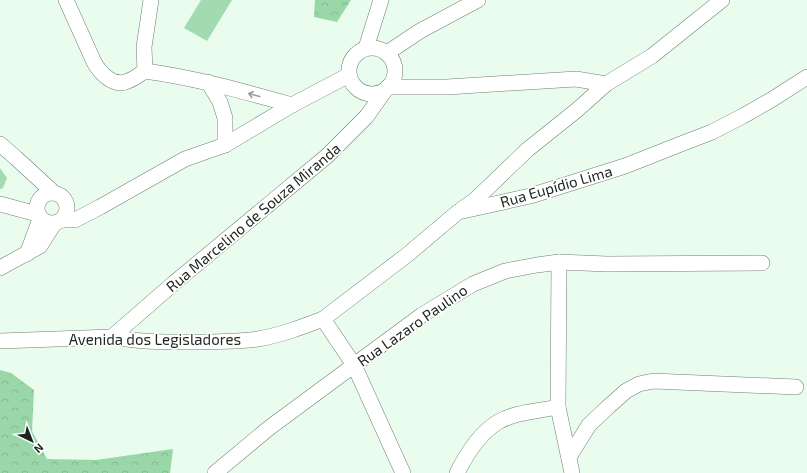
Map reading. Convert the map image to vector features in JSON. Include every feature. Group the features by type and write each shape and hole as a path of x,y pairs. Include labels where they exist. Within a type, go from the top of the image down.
{"street":[{"path":"66,0 94,62 107,78 117,82 127,82 145,71 179,75 292,105"},
{"path":"145,71 144,47 151,0"},
{"path":"366,48 381,0"},
{"path":"387,53 420,31 478,0"},
{"path":"458,212 475,200 527,150 577,110 606,84 652,56 722,0"},
{"path":"366,48 381,49 387,53 392,59 395,74 387,88 374,94 359,90 354,85 349,75 350,63 353,57 366,48"},
{"path":"46,210 75,220 185,159 225,145 292,105 349,75"},
{"name":"Rua Eupídio Lima","path":"323,319 407,255 458,212 538,194 625,166 712,132 772,100 807,77"},
{"path":"387,88 447,87 576,79 606,84"},
{"path":"208,82 220,102 225,118 225,145"},
{"name":"Rua Marcelino de Souza Miranda","path":"112,337 174,283 327,156 367,116 387,88"},
{"path":"0,144 16,158 46,210 40,246 0,268"},
{"path":"0,204 67,212 66,203 100,207"},
{"path":"559,262 558,407 572,473"},
{"name":"Rua Lazaro Paulino","path":"215,473 269,428 422,314 472,284 505,271 559,262 607,264 762,263"},
{"path":"323,319 354,365 403,473"},
{"name":"Avenida dos Legisladores","path":"0,340 112,337 148,342 224,342 259,339 293,330 323,319"},
{"path":"569,457 589,425 626,391 639,384 654,381 796,387"},
{"path":"457,473 468,452 486,432 497,423 511,417 558,407"}],"green space":[{"path":"201,0 232,0 207,41 184,28"},
{"path":"315,0 351,0 337,22 314,17"},
{"path":"0,168 7,178 3,188 0,189"},
{"path":"0,370 11,373 34,390 32,431 47,459 96,460 173,449 170,473 0,473"}]}
